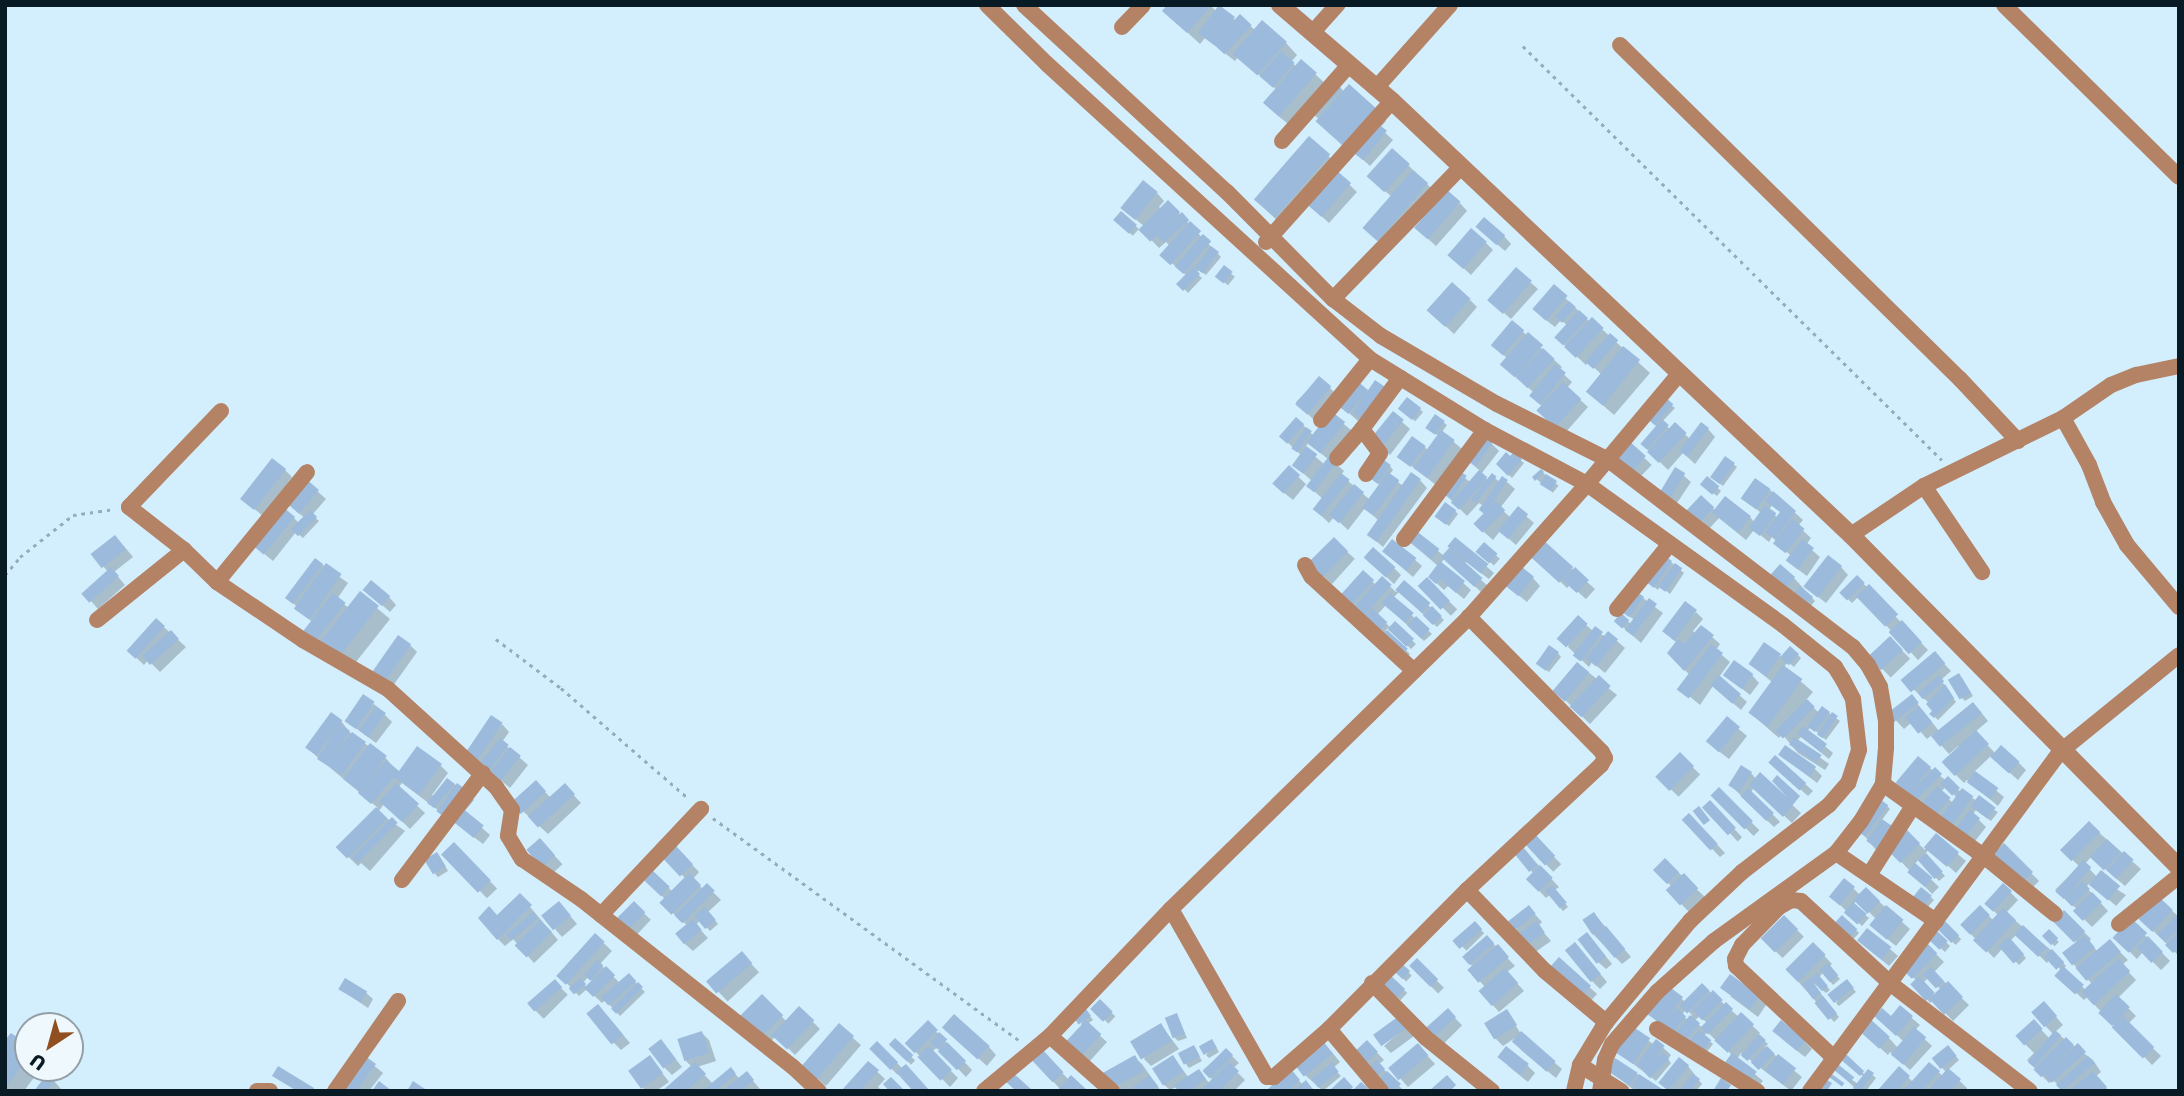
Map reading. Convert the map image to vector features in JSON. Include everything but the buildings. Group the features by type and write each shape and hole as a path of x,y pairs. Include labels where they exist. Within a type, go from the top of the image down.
{"street":[{"path":"986,5 1263,244 1310,292 1333,299 1381,335 1497,404 1597,471 1817,636 1853,647 1868,665 1880,687 1886,722 1883,784 1836,853 1714,941 1657,992 1612,1044 1605,1060 1593,1076 1574,1091"},
{"path":"1024,5 1310,292 1370,359 1485,430 1597,471 1639,504 1669,545 1779,606 1817,636 1853,698 1859,750 1848,783 1822,811 1742,872 1690,921 1606,1022 1593,1076"},
{"path":"1122,27 1143,5"},
{"path":"1280,5 1392,102 1678,375 1851,535 2060,751 2179,868"},
{"path":"1312,33 1337,5"},
{"path":"1376,88 1450,5"},
{"path":"2004,5 2179,177"},
{"path":"1620,45 1960,379 2018,441"},
{"path":"1282,141 1349,65"},
{"path":"1263,244 1392,102"},
{"path":"1333,299 1461,167"},
{"path":"1321,420 1370,359"},
{"path":"1851,535 1924,486 2063,418 2123,379 2179,366"},
{"path":"984,1091 1050,1036 1171,909 1469,617 1678,375"},
{"path":"1337,458 1400,378"},
{"path":"221,411 130,507 184,550 217,582 303,640 388,689 483,773 512,810 508,836 515,852 601,915 793,1067 819,1091"},
{"path":"2063,418 2127,545 2179,607"},
{"path":"1362,429 1380,453 1366,474"},
{"path":"1404,540 1485,430"},
{"path":"217,582 307,472"},
{"path":"1924,486 1982,572"},
{"path":"1617,609 1669,545"},
{"path":"97,620 184,550"},
{"path":"1305,565 1311,576 1414,671"},
{"path":"1171,909 1267,1077 1274,1077 1329,1029 1467,890 1601,765 1605,758 1469,617"},
{"path":"1810,1091 1985,857 2060,751 2179,655"},
{"path":"402,880 483,773"},
{"path":"1883,784 1985,857 2054,914"},
{"path":"1869,875 1913,806"},
{"path":"601,915 701,809"},
{"path":"1836,853 1936,921"},
{"path":"2119,924 2179,876"},
{"path":"1467,890 1545,971 1606,1022"},
{"path":"1833,1057 1741,974 1735,959 1742,945 1779,907 1791,900 1801,901 1891,984 2029,1091"},
{"path":"1373,983 1426,1038 1492,1091"},
{"path":"335,1091 398,1001"},
{"path":"1329,1029 1381,1091"},
{"path":"1657,1029 1757,1091"},
{"path":"1050,1036 1108,1090"},
{"path":"1593,1076 1621,1091"},
{"path":"257,1091 270,1091"}],"path":[{"path":"1523,46 1940,456"},
{"path":"5,575 20,557 73,515 130,507"},
{"path":"496,639 561,688 701,809 986,1014 1032,1051"}]}
